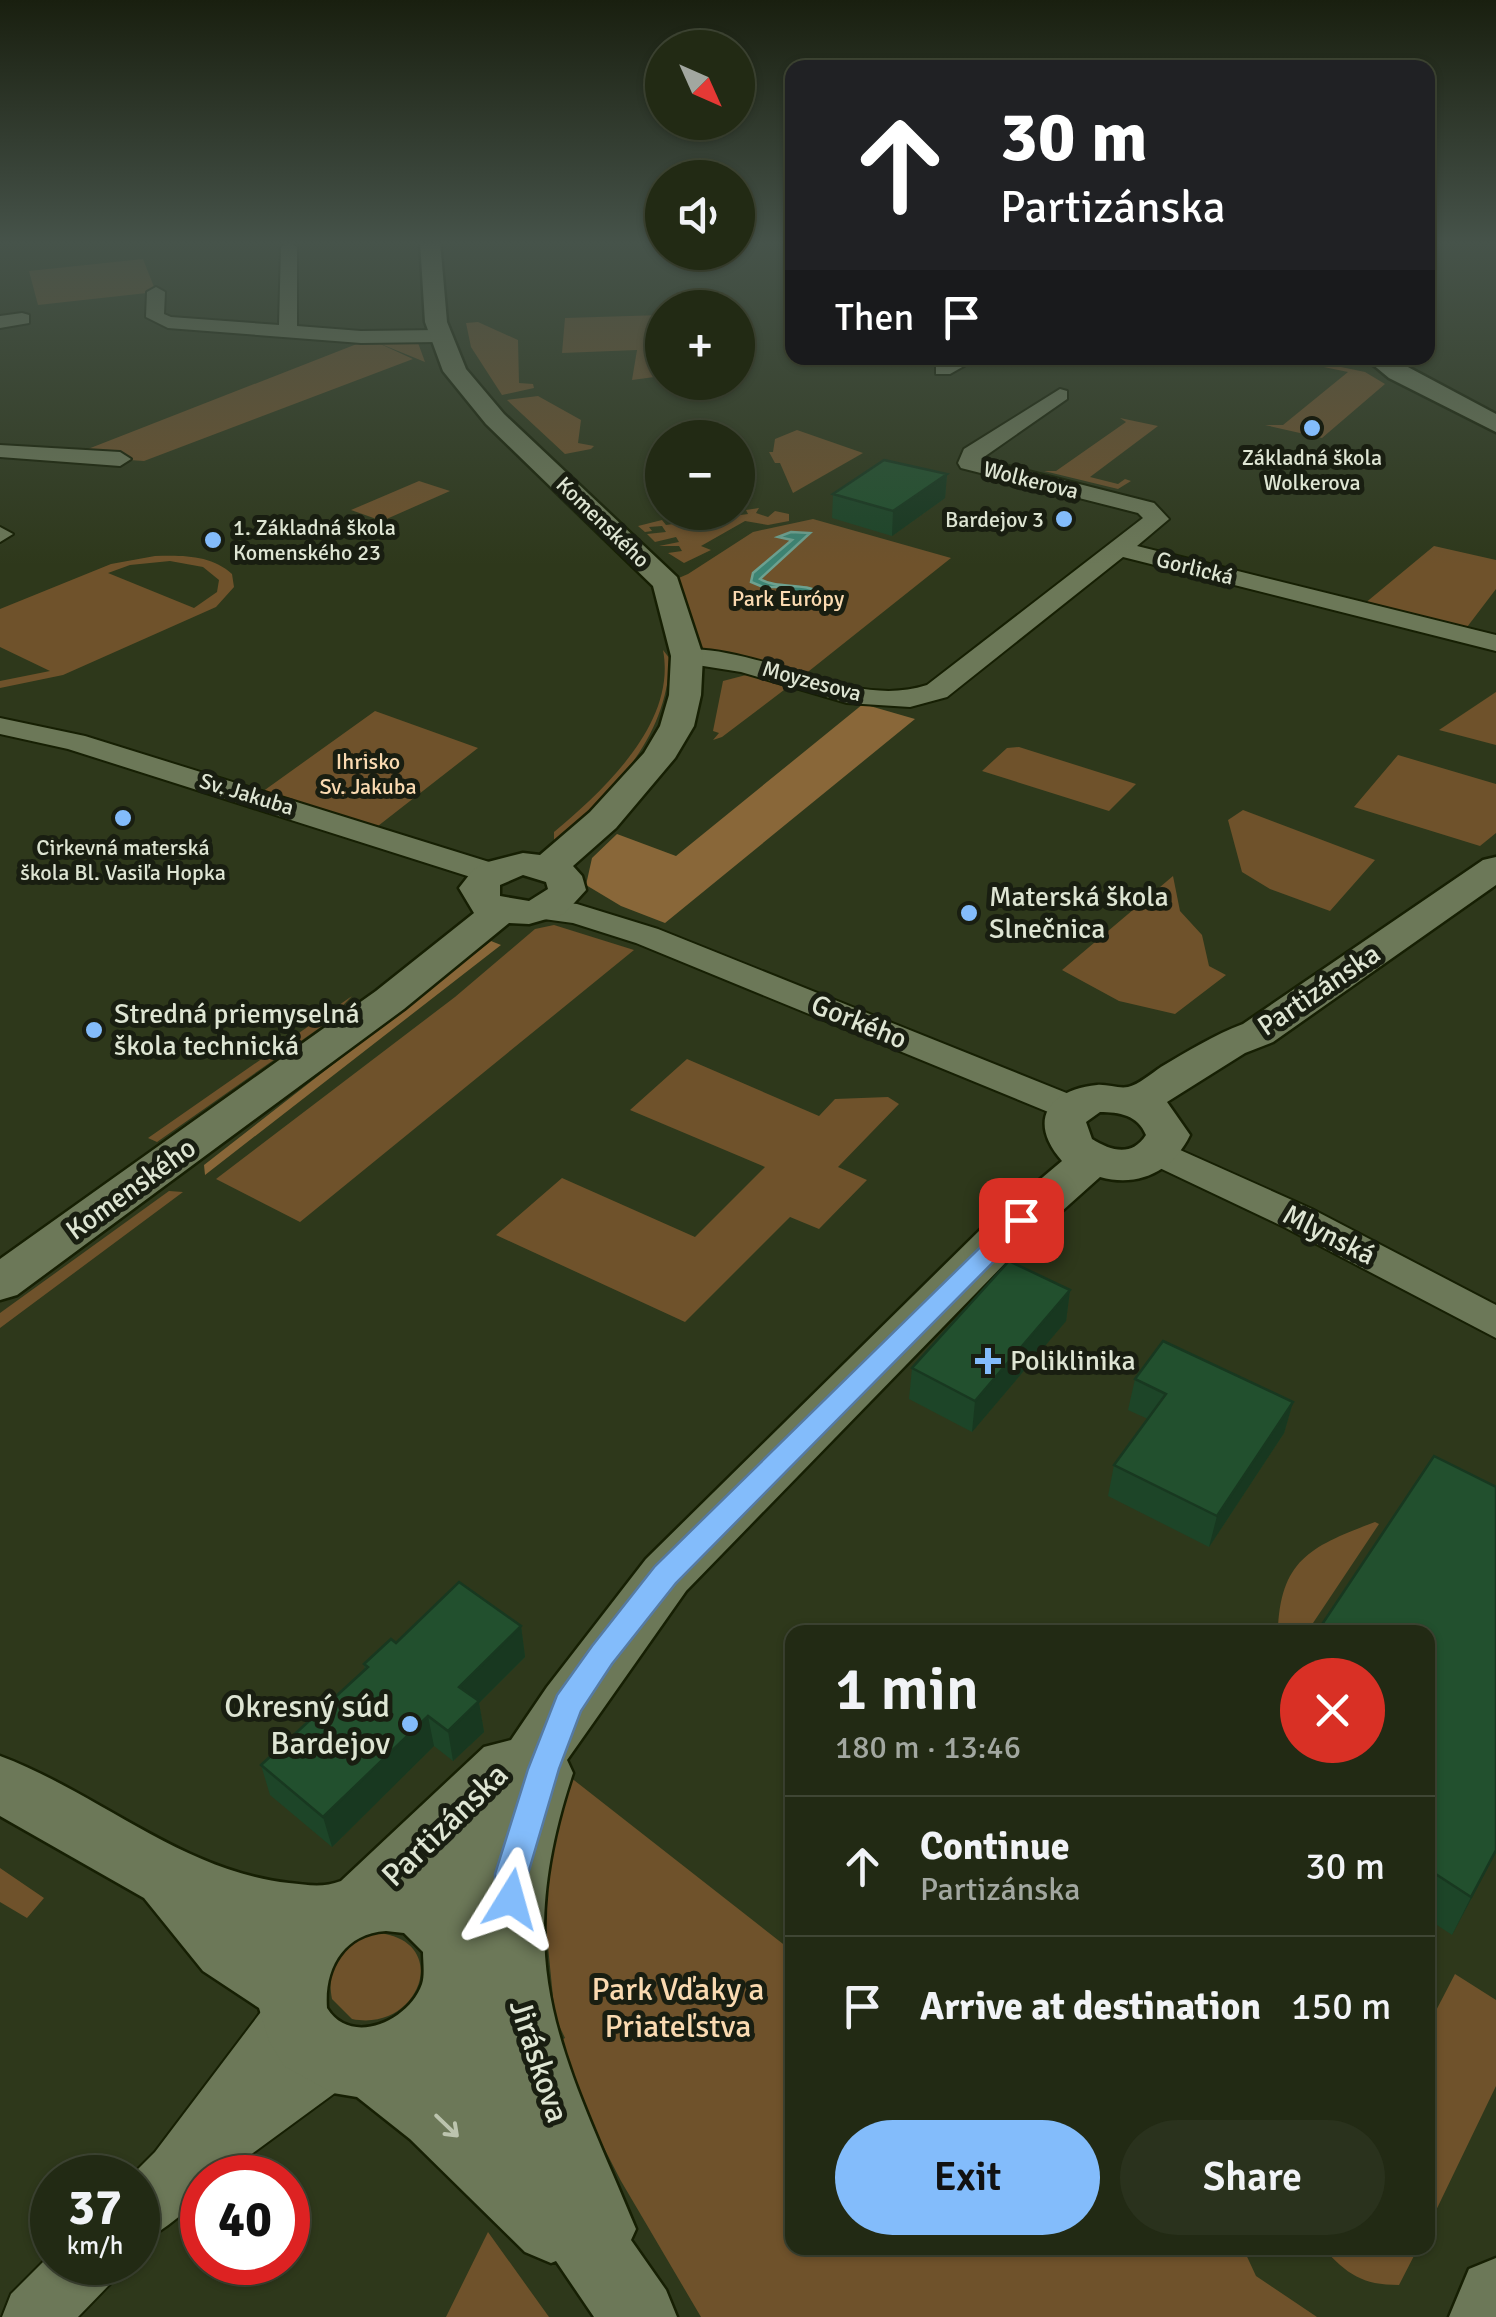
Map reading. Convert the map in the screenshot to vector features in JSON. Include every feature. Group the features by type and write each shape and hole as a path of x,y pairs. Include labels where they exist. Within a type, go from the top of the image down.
{"street":[{"name":"Komenského","path":"445,349 455,372 479,402 667,583 686,656 685,695 676,726 658,758 594,829 551,889"},
{"path":"943,370 953,365"},
{"path":"1386,365 1496,424"},
{"name":"Wolkerova","path":"1060,395 972,454 969,464 1146,508 1158,519 1120,549"},
{"path":"11,451 55,436"},
{"path":"11,451 120,460"},
{"name":"Gorlická","path":"937,692 1120,549 1496,643"},
{"name":"Moyzesova","path":"686,656 714,656 746,663 867,696 908,699 937,692"},
{"name":"Sv. Jakuba","path":"0,726 76,742 495,892"},
{"path":"495,892 523,864 551,889"},
{"name":"Partizánska","path":"1135,1102 1230,1044 1258,1033 1496,868"},
{"name":"Gorkého","path":"551,889 577,914 647,936 1072,1108"},
{"name":"Komenského","path":"0,1284 362,1021 495,892"},
{"path":"1100,1098 1135,1102 1148,1108 1166,1126 1168,1135 1160,1153 1150,1160 1122,1165 1092,1159 1067,1140 1062,1129 1072,1108 1100,1098"},
{"name":"Mlynská","path":"1160,1153 1298,1218 1496,1323"},
{"name":"Partizánska","path":"450,1961 470,1857 568,1705 666,1575 997,1242 1092,1159"},
{"name":"Partizánska","path":"347,1911 568,1705"},
{"name":"Jiráskova","path":"568,1705 532,1801 512,1874 510,1970 526,2039 632,2307"},
{"path":"0,1784 165,1876 252,1910 347,1911 410,1903 430,1912 450,1961 443,2020 424,2041 400,2056 322,2032"},
{"path":"165,1876 226,1948 322,2032 435,2114 632,2307"},
{"path":"322,2032 296,1962 310,1939 347,1911"},
{"name":"Jiráskova","path":"450,1961 476,2083 632,2307"},
{"path":"160,2189 322,2032"},
{"path":"34,2317 65,2285"},
{"path":"1487,2317 1496,2296"}],"green space":[{"path":"344,349 392,349 413,359 144,461 70,456"},
{"path":"393,349 420,349 425,362"},
{"path":"472,349 518,349 519,383 533,384 534,388 502,395"},
{"path":"562,349 645,349 645,378 632,380 637,350 562,353"},
{"path":"1319,366 1365,372 1385,384 1322,438 1265,425 1283,425 1348,372"},
{"path":"538,396 581,420 578,443 594,446 565,454 507,400"},
{"path":"1120,418 1158,426 1090,477 1118,484 1125,479 1131,481 1118,489 1044,471 1056,471 1126,422"},
{"path":"797,430 863,453 793,493 780,463 775,463 769,452 773,452 775,439"},
{"path":"419,481 450,491 382,521 351,510"},
{"path":"759,508 756,513 768,517 775,511 789,514 789,521 755,523 755,509"},
{"name":"Park Európy","path":"813,519 951,558 799,679 687,656 667,583 753,532"},
{"path":"729,530 701,546 711,550 684,563 668,553 682,551 679,546 659,546 679,542 676,537 655,542 647,534"},
{"path":"1434,546 1496,560 1496,589 1461,635 1358,609"},
{"path":"155,556 196,558 215,563 232,574 234,587 216,607 63,675 0,688 0,681 50,671 0,647 0,609 111,564","holes":["170,561 203,567 219,580 217,592 194,608 108,573 130,565"]},
{"path":"663,650 670,659 668,682 646,742 606,794 554,841 554,832 614,775 648,729 664,677"},
{"path":"746,675 782,685 784,690 713,740 719,733 713,731 723,681"},
{"path":"1496,692 1496,745 1439,730"},
{"name":"Ihrisko Sv. Jakuba","path":"375,711 478,748 369,833 255,797"},
{"path":"1019,747 1136,784 1109,811 982,771 1007,748"},
{"path":"1398,755 1496,784 1496,833 1480,846 1354,807"},
{"path":"1243,810 1375,860 1330,911 1270,889 1242,872 1228,820"},
{"path":"1173,876 1180,911 1202,935 1209,966 1226,975 1175,1014 1119,1001 1062,970"},
{"path":"554,925 634,950 300,1222 216,1179 455,997 535,929"},
{"path":"352,996 325,1024 157,1142 148,1138"},
{"path":"687,1059 819,1116 835,1099 888,1097 899,1104 838,1167 867,1180 819,1229 790,1217 685,1322 496,1235 562,1178 695,1237 765,1167 630,1110"},
{"path":"169,1191 183,1192 0,1328 0,1313"},
{"path":"1375,1522 1379,1524 1312,1625 1279,1625 1285,1587 1293,1571 1317,1548"},
{"name":"Park Vďaky a Priateľstva","path":"570,1777 785,1946 785,2255 1246,2255 1256,2276 1317,2317 701,2317 621,2181 551,2045 565,2038 555,2017 542,1886"},
{"path":"0,1868 44,1898 27,1918 0,1902"},
{"path":"379,1933 402,1940 415,1952 421,1968 418,1985 395,2013 375,2020 352,2019 332,1999 335,1965 356,1941"},
{"path":"1455,1974 1496,2000 1496,2086 1435,2212 1435,2013"},
{"path":"488,2232 549,2317 446,2317"},
{"path":"1330,2255 1414,2255 1399,2285 1375,2283 1340,2265"}],"shaded area":[{"path":"863,704 915,719 665,923 621,906 586,885 592,858 617,834 676,856"},
{"path":"491,941 501,945 205,1175 204,1165"}],"water":[{"path":"791,532 810,533 760,579 815,590 823,594 825,603 801,601 783,587 763,587 751,582 753,573 792,540 778,537"}],"building":[{"path":"884,460 947,474 893,511 833,494"},
{"path":"1009,1261 1070,1290 975,1401 912,1368"},
{"path":"1163,1341 1293,1402 1217,1516 1114,1465 1166,1394 1135,1379"},
{"path":"1434,1456 1496,1487 1496,1850 1471,1897 1435,1874 1435,1625 1322,1625"},
{"name":"Okresný súd Bardejov","path":"459,1582 521,1626 459,1687 479,1701 448,1731 428,1716 323,1817 261,1765 368,1667 364,1664 391,1639 396,1643"}],"place":[{"name":"Základná škola Wolkerova","path":"1312,428"},
{"name":"Bardejov 3","path":"1064,519"},
{"name":"1. Základná škola Komenského 23","path":"213,540"},
{"name":"Cirkevná materská škola Bl. Vasiľa Hopka","path":"123,818"},
{"name":"Materská škola Slnečnica","path":"969,913"},
{"name":"Stredná priemyselná škola technická","path":"94,1030"},
{"name":"Poliklinika","path":"988,1361"},
{"name":"Okresný súd Bardejov","path":"410,1724"}],"route":[{"path":"511,1899 512,1874 532,1801 568,1705 602,1655 666,1575 1021,1220"}]}
